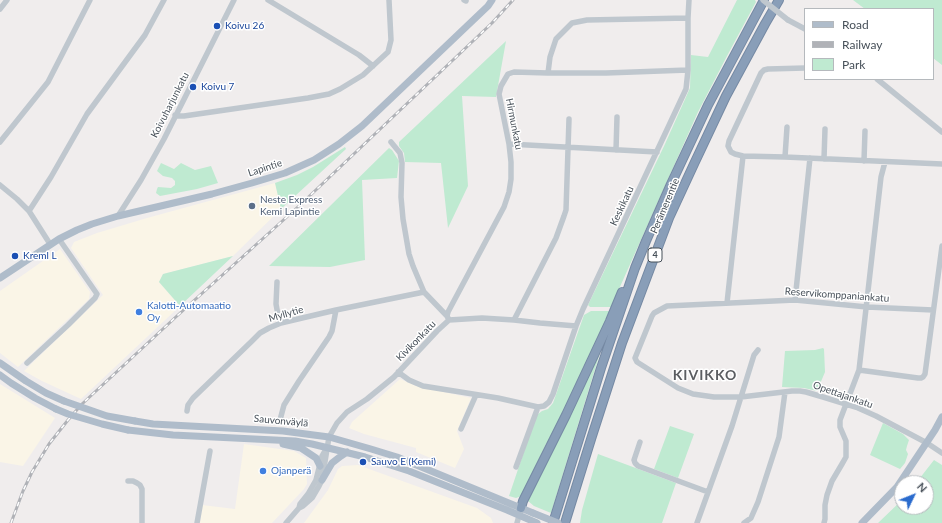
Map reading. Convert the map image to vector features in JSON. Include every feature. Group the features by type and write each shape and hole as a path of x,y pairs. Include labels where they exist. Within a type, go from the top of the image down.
{"highway":[{"name":"Perämerentie","path":"553,523 601,368 635,268 671,184 701,120 763,0"},
{"name":"Perämerentie","path":"565,523 622,343 669,218 726,96 778,0"},
{"path":"520,511 523,501 566,416 610,321 626,282 635,268"},
{"path":"570,508 570,523"}],"main road":[{"name":"Lapintie","path":"0,278 59,238 76,230 118,216 212,194 273,177 306,164 326,153 362,126 488,6 492,0"},
{"name":"Sauvonväylä","path":"0,363 46,393 107,416 153,424 283,431 329,437 371,449 397,457 520,511 535,522"},
{"name":"Sauvonväylä","path":"0,375 35,398 56,409 95,422 128,430 173,435 295,441 327,447 392,465 520,511 533,513 558,523"},
{"path":"862,523 897,487 927,443 942,417"},
{"path":"278,440 284,445 306,450 316,458 320,466"},
{"path":"322,480 332,463 347,452"}],"street":[{"path":"0,9 7,0"},
{"path":"0,142 48,82 90,0"},
{"path":"29,211 51,177 87,114 146,34 164,0"},
{"name":"Koivuharjunkatu","path":"118,216 142,180 234,0"},
{"path":"268,0 359,55 373,66"},
{"path":"175,115 184,116 304,99 329,94 340,89 359,78 387,53 391,40 389,0"},
{"name":"Keskikatu","path":"538,407 544,406 550,401 576,326 686,89 688,70 689,0"},
{"path":"763,0 788,20 804,28"},
{"path":"548,73 550,57 557,38 574,22 587,20 688,18"},
{"path":"804,68 768,68 761,72 729,141 729,150 735,154 743,156 942,164"},
{"name":"Hirmunkatu","path":"448,318 448,312 506,203 511,179 511,162 499,94 506,76 512,72 606,73 688,70"},
{"path":"878,80 942,132"},
{"path":"616,150 617,117"},
{"path":"514,320 556,238 566,210 569,119"},
{"path":"785,157 787,127"},
{"path":"824,159 825,128"},
{"path":"864,161 865,131"},
{"path":"391,142 398,150 401,158 401,196 404,228 409,254 424,292 448,318"},
{"path":"509,144 657,152"},
{"path":"727,303 743,156"},
{"path":"795,300 810,158"},
{"path":"824,523 827,495 832,481 846,457 846,441 840,423 859,370 881,178 885,162"},
{"path":"0,185 29,211 50,244"},
{"path":"27,363 74,320 95,298 96,294 59,238"},
{"path":"859,370 918,378 923,377 925,374 942,246"},
{"path":"277,282 276,304 281,323"},
{"name":"Myllytie","path":"187,411 188,405 193,398 264,330 281,323 424,292"},
{"name":"Reservikomppaniankatu","path":"637,362 635,360 636,355 652,316 654,313 667,306 795,300 867,307 933,310"},
{"path":"280,420 284,405 329,337 332,331 336,310"},
{"name":"Kivikonkatu","path":"327,447 329,437 333,429 344,415 385,385 448,318 514,320 576,326"},
{"path":"697,523 730,431 754,355 758,350"},
{"name":"Opettajankatu","path":"637,362 678,388 686,392 702,395 714,397 741,397 796,391 806,392 858,408 876,416 927,443 942,453"},
{"path":"398,372 409,380 423,386 498,398 538,407 516,467"},
{"path":"744,523 751,518 758,502 779,437 785,392"},
{"path":"461,429 476,395"},
{"path":"640,442 634,460 638,466 708,492"},
{"path":"299,508 300,504 316,480 322,456 327,447"},
{"path":"286,523 299,508 312,498 319,486 322,480 327,447"},
{"path":"197,523 210,451"},
{"path":"128,481 137,483 142,489 142,523"},
{"path":"517,523 520,511"}],"shaded area":[{"path":"275,183 281,209 233,256 163,274 159,282 180,306 81,399 24,371 103,295 71,248 74,242 97,233 147,218"},
{"path":"60,249 90,292 89,299 18,367 0,353 0,291"},
{"path":"400,379 416,386 471,398 457,431 464,449 455,468 416,452 416,448 364,434 349,428 352,422"},
{"path":"0,384 55,418 23,466 0,462"},
{"path":"244,444 294,451 306,458 307,484 272,523 200,523 202,505 235,509"},
{"path":"358,465 477,508 491,518 493,523 304,523 328,490 338,469 342,466"}],"green space":[{"path":"737,0 755,0 756,2 698,112 611,307 590,307 588,305 690,88 691,55 708,57"},
{"path":"853,0 942,0 942,65 934,59 934,8 864,8"},
{"path":"506,41 496,97 462,96 468,186 448,228 441,163 405,162 404,153 399,146 399,142"},
{"path":"345,147 346,149 281,209 275,183 313,167"},
{"path":"389,148 399,161 397,178 362,180 365,260 330,267 269,266"},
{"path":"161,163 174,169 181,163 195,170 211,166 218,183 197,189 160,196 156,193 158,187 171,188 175,185 175,181 172,178 163,176 157,171"},
{"path":"233,256 180,306 159,282 163,274"},
{"path":"591,311 610,311 522,495 516,498 509,496 535,419 538,414 548,409 553,403 584,315"},
{"path":"823,348 825,372 817,391 804,388 782,387 785,351 815,350"},
{"path":"598,353 600,353 551,513 534,506 528,501"},
{"path":"883,423 903,434 909,440 906,450 908,454 905,463 900,469 870,455"},
{"path":"670,426 694,434 678,478 654,469"},
{"path":"598,454 676,483 662,523 580,523 582,510"},
{"path":"934,460 942,465 942,523 878,523 894,508 894,515 934,515 934,475 922,475"}],"railway":[{"path":"11,523 32,472 49,444 82,404 299,206 492,23 513,0"}],"place":[{"name":"Koivu 26","path":"217,26"},
{"name":"Koivu 7","path":"193,87"},
{"name":"Neste Express Kemi Lapintie","path":"252,206"},
{"name":"Kreml L","path":"15,256"},
{"name":"Kalotti-Automaatio Oy","path":"139,312"},
{"name":"Sauvo E (Kemi)","path":"363,462"},
{"name":"Ojanperä","path":"263,471"}],"district":[{"name":"KIVIKKO","path":"705,375"}]}
